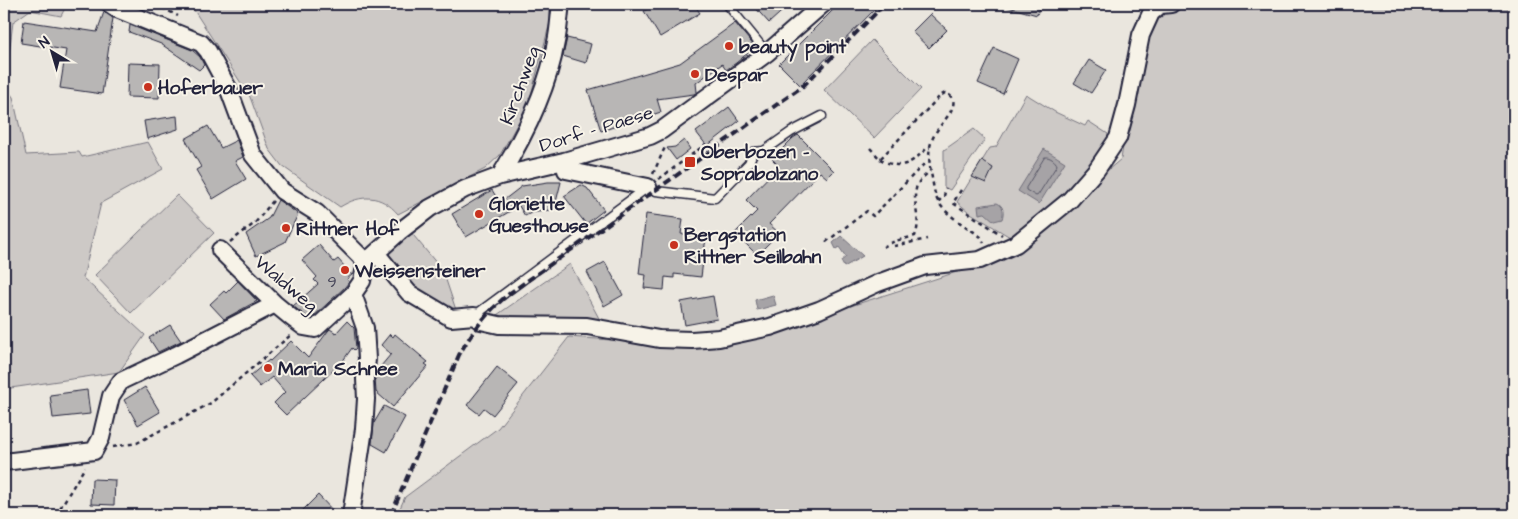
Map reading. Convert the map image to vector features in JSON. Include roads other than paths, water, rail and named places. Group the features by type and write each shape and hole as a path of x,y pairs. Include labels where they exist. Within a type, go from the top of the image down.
{"street":[{"path":"110,4 117,9 201,43 208,51 229,90 253,155 282,190 317,213 371,257 409,293 450,318 474,316 499,325 588,326 659,339 692,340 719,338 778,324 818,310 878,283 924,266 980,260 1016,244 1070,200 1097,170 1118,138 1142,35 1151,13 1160,5 1170,4"},
{"name":"Kirchweg","path":"500,176 523,135 545,85 556,42 561,4"},
{"name":"Dorf - Paese","path":"371,257 398,232 430,208 466,189 500,176 564,161 650,136 662,130 767,53 823,4"},
{"path":"564,161 566,170 648,187"},
{"name":"Waldweg","path":"220,250 275,304 304,328 315,329 353,294"},
{"path":"351,515 364,429 367,359 365,328 353,294 362,281 371,257"},
{"path":"4,462 94,451 101,438 111,396 121,381 183,352 275,304"}],"lane":[{"path":"727,4 767,53"},
{"path":"474,316 648,187 656,191 715,198 749,163 754,152 764,151 791,132 822,116"}],"water":[{"path":"1044,149 1065,162 1039,204 1018,191"},
{"path":"997,203 1003,210 1002,219 994,221 985,213 979,214 978,206"},
{"path":"841,236 863,256 844,267 841,261 846,257 839,247 836,249 833,243"},
{"path":"773,295 776,305 757,310 755,300"}],"railway":[{"path":"391,515 459,355 475,329 488,314 510,293 803,86 885,4"}],"place":[{"name":"beauty point","path":"729,46"},
{"name":"Despar","path":"695,74"},
{"name":"Hoferbauer","path":"148,87"},
{"name":"Oberbozen - Soprabolzano","path":"690,162"},
{"name":"Gloriette Guesthouse","path":"479,214"},
{"name":"Rittner Hof","path":"286,228"},
{"name":"Bergstation Rittner Seilbahn","path":"674,245"},
{"name":"Weissensteiner","path":"345,270"},
{"name":"Maria Schnee","path":"268,368"}]}
